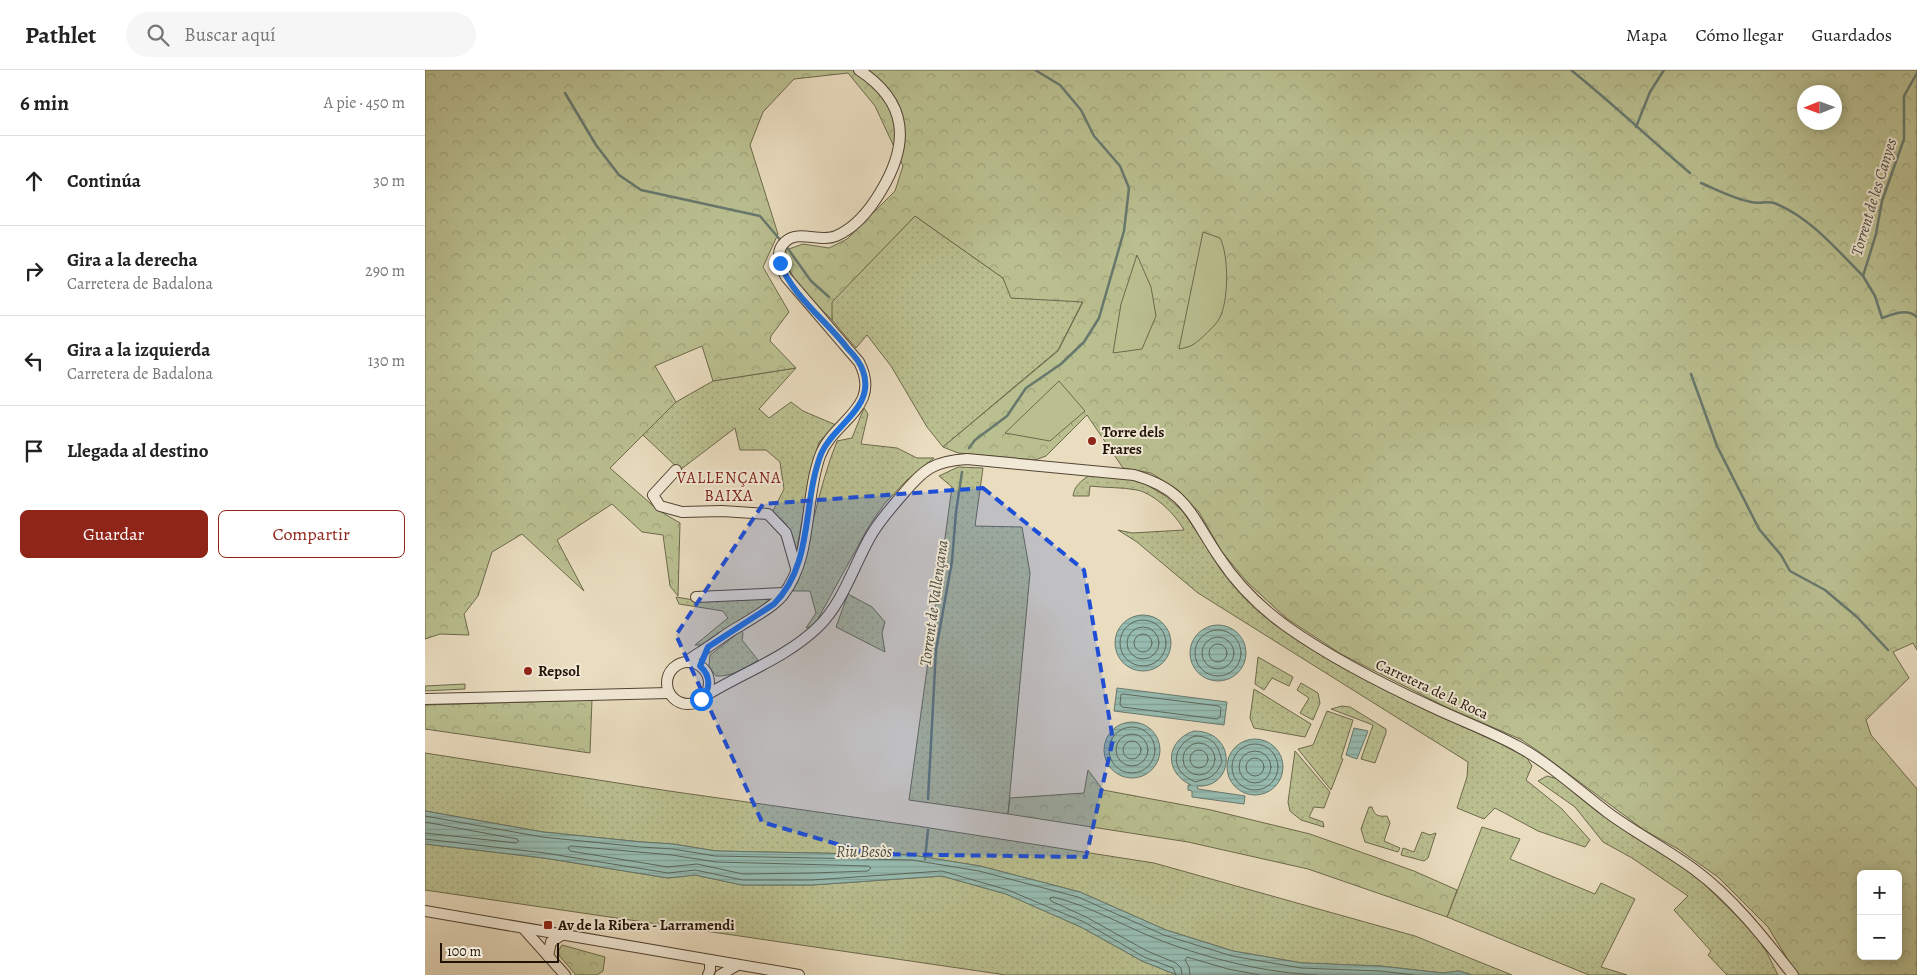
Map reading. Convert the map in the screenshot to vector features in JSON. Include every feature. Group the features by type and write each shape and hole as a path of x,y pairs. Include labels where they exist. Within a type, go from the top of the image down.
{"street":[{"path":"686,662 692,656 767,608 784,593 796,569 803,545 820,457 829,440 860,405 864,396 865,382 863,369 859,362 787,277 780,263 779,255 780,248 785,241 799,236 835,237 846,230 873,204 894,164 901,135 894,108 882,88 859,70"},
{"name":"Carretera de la Roca","path":"725,683 736,679 792,647 818,627 832,611 869,538 882,519 912,484 933,466 948,460 967,459 1050,466 1147,478 1169,491 1189,508 1218,556 1232,575 1284,624 1329,653 1385,685 1520,747 1639,834 1696,871 1750,922 1793,975"},
{"path":"676,470 653,495 660,506 682,512 723,511 768,514 786,533 796,569"},
{"path":"696,597 784,593"},
{"path":"700,666 708,647"},
{"path":"705,696 709,680 707,674 700,666 693,662 686,662 673,667 667,680 669,693 675,700 684,704 698,702 725,683"},
{"path":"639,694 667,680"},
{"path":"709,680 725,683"},
{"path":"425,699 669,693"},
{"path":"425,911 736,966 799,975"},
{"path":"523,928 565,975"},
{"path":"548,956 551,942 563,934"},
{"path":"708,975 710,960"},
{"path":"720,975 736,966"}],"highlighted area":[{"path":"983,488 1084,570 1113,740 1086,857 871,854 762,822 676,635 763,504"}],"green space":[{"path":"425,70 1917,70 1917,650 1913,643 1893,652 1909,678 1866,720 1871,735 1917,789 1917,975 1797,975 1768,927 1718,877 1678,849 1644,830 1538,751 1520,739 1448,708 1341,654 1286,618 1248,583 1222,552 1199,512 1178,490 1151,473 1123,468 1087,415 1046,456 1035,460 958,453 943,447 1058,351 1083,302 1011,298 1003,278 915,216 832,302 832,320 797,284 787,265 786,250 803,244 829,248 847,239 895,191 903,166 875,106 848,73 794,79 763,112 750,145 778,234 763,267 789,312 771,336 770,341 796,368 713,381 702,346 655,366 676,402 610,468 658,510 680,523 678,596 670,586 663,535 642,532 612,504 557,540 584,591 522,534 492,552 478,596 464,614 469,635 440,634 425,639"},
{"path":"915,216 1003,278 1012,298 1083,301 1058,350 943,447 927,427 891,366 867,335 856,348 832,320 831,302"},
{"path":"1203,232 1220,238 1223,246 1227,278 1225,302 1219,319 1212,328 1200,340 1179,349"},
{"path":"1137,255 1151,287 1156,316 1142,349 1113,353 1121,304"},
{"path":"796,368 759,409 769,418 791,402 803,411 836,425 819,442 807,492 796,554 790,530 783,521 772,513 784,489 780,462 766,450 740,450 735,428 680,470 643,435 676,402 713,381"},
{"path":"1059,381 1085,411 1050,441 1005,433"},
{"path":"864,408 868,414 861,444 897,448 917,458 934,458 907,480 885,503 869,526 814,626 806,628 816,613 810,591 793,591 805,554 824,478 837,441 852,438"},
{"path":"958,467 983,468 975,526 1022,527 1030,573 1008,814 909,800 952,487 939,476"},
{"path":"1090,475 1120,477 1142,482 1164,495 1184,512 1221,569 1256,607 1298,641 1341,667 1527,758 1532,766 1526,780 1562,809 1590,840 1585,847 1538,831 1495,808 1484,819 1457,808 1467,777 1468,762 1198,593 1137,542 1118,530 1132,533 1184,530 1176,518 1158,500 1137,490 1090,486 1089,496 1073,496 1081,481"},
{"path":"848,594 872,607 885,622 882,633 885,652 836,627"},
{"path":"676,597 700,601 770,599 752,614 703,645 695,645 728,618 723,611 679,604"},
{"path":"742,630 742,640 758,660 733,673 716,676 709,666 710,655"},
{"path":"1258,657 1293,677 1289,686 1272,678 1264,690 1255,684"},
{"path":"1301,683 1318,693 1320,703 1313,720 1300,713 1309,698 1297,690"},
{"path":"465,684 465,689 425,691 425,686"},
{"path":"1254,689 1311,724 1305,737 1254,728 1250,718"},
{"path":"592,700 590,753 425,729 425,705"},
{"path":"1342,706 1350,707 1386,729 1375,763 1361,759 1373,725 1331,709"},
{"path":"1327,711 1353,720 1341,758 1343,759 1331,790 1298,749 1313,745"},
{"path":"1295,751 1330,792 1324,808 1314,807 1309,817 1323,822 1324,827 1301,820 1290,811 1288,802"},
{"path":"425,753 1154,863 1415,936 1512,975 1472,975 1459,971 1443,973 1380,966 1302,963 1233,951 1166,930 1080,892 980,866 912,855 716,851 673,844 543,832 425,811"},
{"path":"1088,770 1103,790 1211,810 1310,834 1414,871 1457,890 1447,917 1308,869 1188,842 1008,814 1010,798 1084,793"},
{"path":"1547,776 1558,779 1631,835 1694,874 1754,933 1778,975 1727,975 1708,955 1711,951 1674,910 1688,896 1632,858 1603,842 1575,807 1538,781"},
{"path":"1369,807 1372,807 1377,815 1387,816 1390,823 1384,841 1400,848 1398,852 1365,842 1361,829"},
{"path":"1482,827 1520,839 1510,859 1595,894 1601,883 1635,899 1601,967 1627,975 1589,975 1447,917"},
{"path":"1422,832 1430,835 1436,833 1428,858 1424,861 1401,855 1403,848 1414,852"},
{"path":"425,844 544,858 668,878 695,875 742,885 812,885 942,876 1006,894 1081,927 1142,961 1177,975 1006,975 425,890"},
{"path":"562,945 605,957 603,971 597,975 576,975 557,953"}],"water":[{"path":"1143,615 1163,623 1171,643 1163,663 1143,671 1123,663 1115,643 1123,623"},
{"path":"1218,625 1233,630 1241,638 1246,653 1241,668 1233,676 1218,681 1203,676 1195,668 1190,653 1195,638 1203,630"},
{"path":"1117,688 1227,702 1224,725 1114,711"},
{"path":"1132,722 1152,730 1160,750 1152,770 1132,778 1112,770 1104,750 1112,730"},
{"path":"1354,728 1368,731 1357,759 1346,755"},
{"path":"1194,731 1208,733 1218,740 1224,749 1226,760 1224,770 1219,779 1210,784 1197,786 1198,789 1245,796 1244,804 1192,797 1192,791 1188,790 1188,785 1191,785 1176,772 1172,765 1171,756 1178,741"},
{"path":"1255,739 1275,747 1283,767 1275,787 1255,795 1235,787 1227,767 1235,747"},
{"path":"425,811 543,832 673,844 716,851 912,855 980,866 1080,892 1166,930 1233,951 1302,963 1380,966 1443,973 1459,971 1472,975 1177,975 1142,961 1081,927 1006,894 942,876 812,885 742,885 695,875 668,878 544,858 425,844"}],"waterway":[{"name":"Torrent de Vallençana","path":"969,448 975,440 1007,416 1026,388 1061,364 1084,342 1099,318 1124,231 1129,188 1120,166 1094,136 1081,110 1060,85 1035,70"},
{"path":"1571,70 1690,173"},
{"path":"1636,127 1650,92 1664,70"},
{"name":"Torrent de les Canyes","path":"1917,73 1904,96 1904,139 1882,201 1876,234 1863,276 1875,296 1882,318 1904,312 1917,317"},
{"path":"565,93 596,145 619,175 641,190 760,216 782,242"},
{"path":"1701,183 1738,199 1754,203 1774,203 1787,209 1811,225 1863,276"},
{"path":"786,246 811,281 829,297"},
{"path":"1691,374 1717,446 1759,529 1781,555 1790,571 1825,590 1857,617 1888,650"},
{"name":"Torrent de Vallençana","path":"928,799 936,650 952,561 962,472"},
{"name":"Torrent de Vallençana","path":"925,859 928,830"}],"place":[{"name":"Torre dels Frares","path":"1092,441"},
{"name":"Repsol","path":"528,671"},
{"name":"Av de la Ribera - Larramendi","path":"548,925"}],"district":[{"name":"VALLENÇANA BAIXA","path":"729,487"}],"route":[{"path":"701,699 705,696 709,685 707,674 700,666 708,647 774,604 791,581 803,545 820,457 829,440 853,415 864,396 865,377 859,362 841,339 809,305 783,272 780,263"}],"water label":[{"name":"Riu Besòs","path":"864,852"}]}
